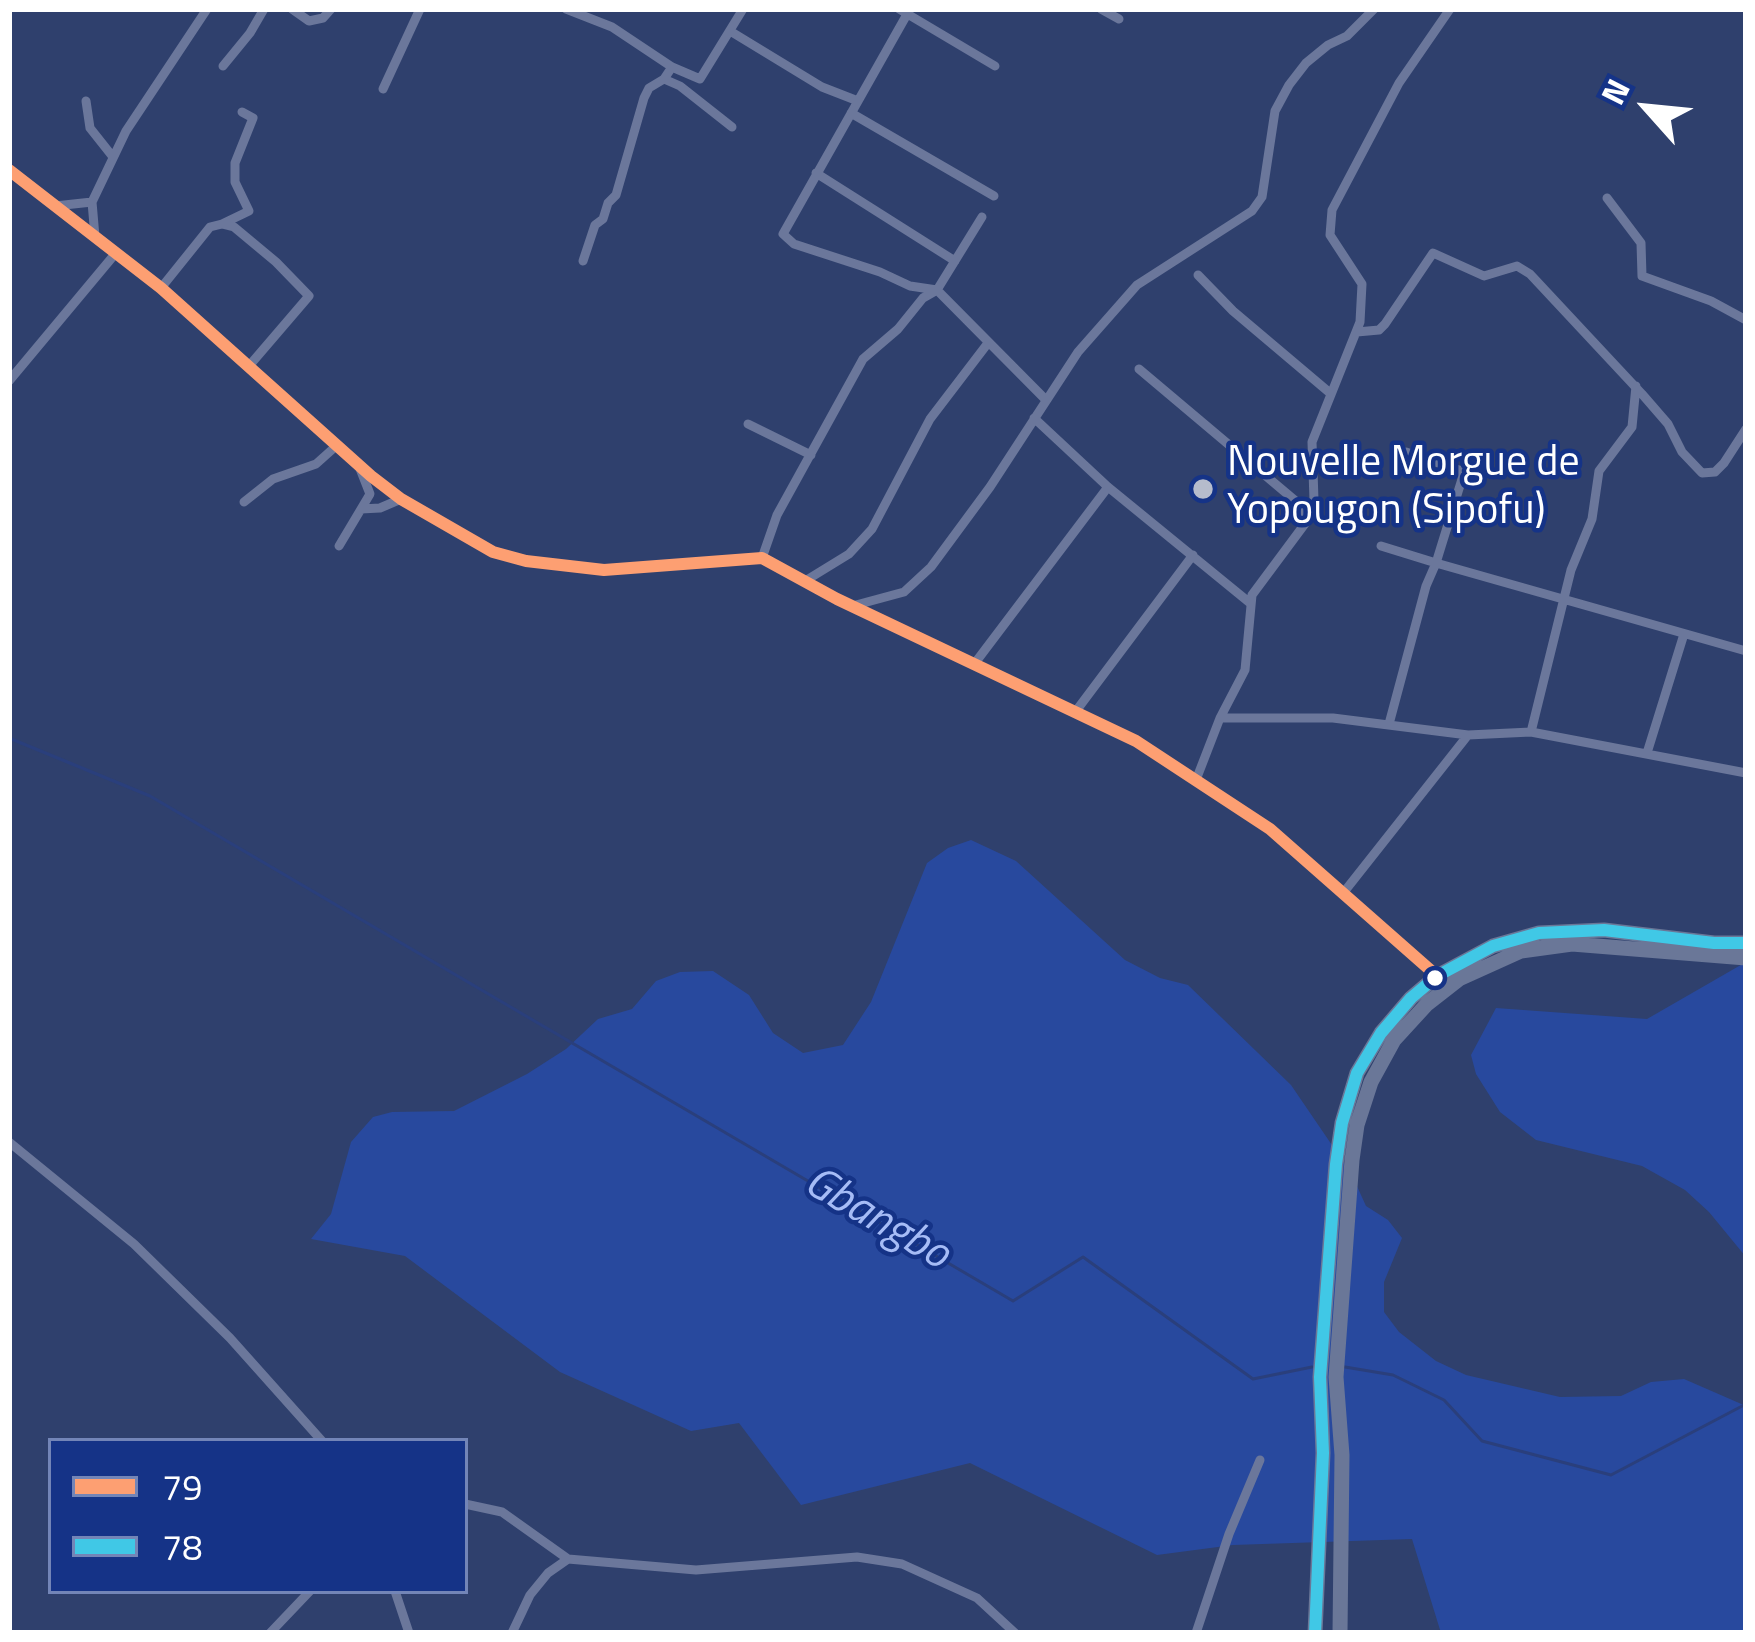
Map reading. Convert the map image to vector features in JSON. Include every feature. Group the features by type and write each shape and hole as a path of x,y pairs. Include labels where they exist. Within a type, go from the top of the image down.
{"main road":[{"path":"1315,1633 1336,1164 1352,1090 1381,1033 1437,976 1493,946 1539,933 1604,930 1746,943"},
{"path":"1329,1344 1358,1125 1372,1082 1394,1040 1427,1004 1459,979 1521,952 1596,945 1746,958"},
{"path":"1328,1377 1342,1455 1340,1633"}],"street":[{"path":"95,237 92,202 113,157 207,9"},
{"path":"223,65 264,9"},
{"path":"292,9 309,21 325,17 331,9"},
{"path":"383,89 420,9"},
{"path":"566,9 612,27 672,67 700,79 742,9"},
{"path":"1101,9 1119,20"},
{"path":"855,605 904,592 931,567 1078,352 1137,285 1252,211 1262,196 1275,111 1289,85 1306,63 1348,36 1374,9"},
{"path":"1196,780 1245,670 1250,603 1259,583 1307,521 1314,500 1312,442 1357,332 1362,284 1330,235 1332,210 1399,83 1450,9"},
{"path":"995,66 906,10 783,234 786,240 910,286 937,290 1045,399"},
{"path":"730,31 822,87 858,101"},
{"path":"583,261 595,225 616,195 644,98 672,67"},
{"path":"664,80 680,86 732,127"},
{"path":"86,101 89,128 113,157"},
{"path":"161,288 209,227 249,212 236,182 235,163 254,118 242,112"},
{"path":"851,113 994,196"},
{"path":"9,170 161,288 359,466 401,499 493,553 604,570 762,558 1136,741 1270,829 1437,976"},
{"path":"816,173 955,261"},
{"path":"1607,198 1642,243 1642,276 1711,301 1746,320"},
{"path":"53,206 92,202"},
{"path":"762,558 777,515 863,359 937,290 982,217"},
{"path":"222,224 244,235 309,296 249,366"},
{"path":"1357,332 1379,330 1433,253 1484,276 1517,266 1636,386 1702,473 1715,472 1746,429"},
{"path":"9,380 115,254"},
{"path":"1198,275 1330,393"},
{"path":"805,581 849,554 872,529 930,419 988,343"},
{"path":"1139,368 1298,503 1307,521"},
{"path":"1531,732 1563,599 1592,519 1599,471 1632,427 1636,386"},
{"path":"1034,418 1108,487 1250,603"},
{"path":"748,424 812,455"},
{"path":"244,502 273,479 293,476 316,464 335,447"},
{"path":"1389,724 1462,471 1406,452"},
{"path":"338,546 370,494 359,466"},
{"path":"975,663 1108,487"},
{"path":"361,509 380,508 401,499"},
{"path":"1381,546 1746,651"},
{"path":"1076,711 1193,555"},
{"path":"1647,753 1684,634"},
{"path":"1220,718 1333,718 1468,735 1531,732 1746,773"},
{"path":"1345,892 1468,735"},
{"path":"9,1142 134,1244 230,1338 319,1438"},
{"path":"1196,1633 1208,1590 1260,1460"},
{"path":"468,1505 502,1512 568,1559 696,1570 856,1556 902,1564 977,1598 1016,1633"},
{"path":"512,1633 530,1595 568,1559"},
{"path":"270,1633 307,1594"},
{"path":"396,1594 409,1633"}],"shaded area":[{"path":"971,840 1016,861 1125,960 1160,978 1188,985 1291,1085 1351,1173 1366,1206 1388,1220 1402,1238 1384,1282 1384,1312 1399,1332 1436,1361 1466,1375 1560,1397 1621,1396 1651,1382 1684,1379 1746,1406 1746,1633 1441,1633 1412,1539 1233,1545 1157,1555 970,1463 801,1505 739,1423 691,1431 560,1372 405,1256 311,1239 331,1214 351,1142 373,1117 454,1111 527,1074 566,1049 598,1019 632,1009 656,981 680,972 713,971 749,995 773,1033 803,1053 843,1045 871,1002 927,863"},
{"path":"1746,962 1746,1257 1685,1190 1642,1166 1536,1140 1500,1112 1476,1074 1471,1055 1496,1008 1647,1019"}],"waterway":[{"name":"Gbangbo","path":"9,738 150,796 1013,1301 1083,1257 1253,1379 1312,1367"},
{"name":"Gbangbo","path":"1345,1367 1393,1375 1444,1400 1482,1441 1611,1475 1746,1404"}],"transit line":[{"name":"79","path":"9,170 161,288 371,476 401,499 493,552 526,561 604,570 762,558 837,599 1136,741 1270,829 1437,976"},
{"name":"78","path":"1315,1633 1323,1453 1320,1377 1336,1164 1357,1073 1381,1033 1437,976 1493,946 1539,933 1604,930 1746,943"}],"place":[{"name":"Nouvelle Morgue de Yopougon (Sipofu)","path":"1203,489"}]}
